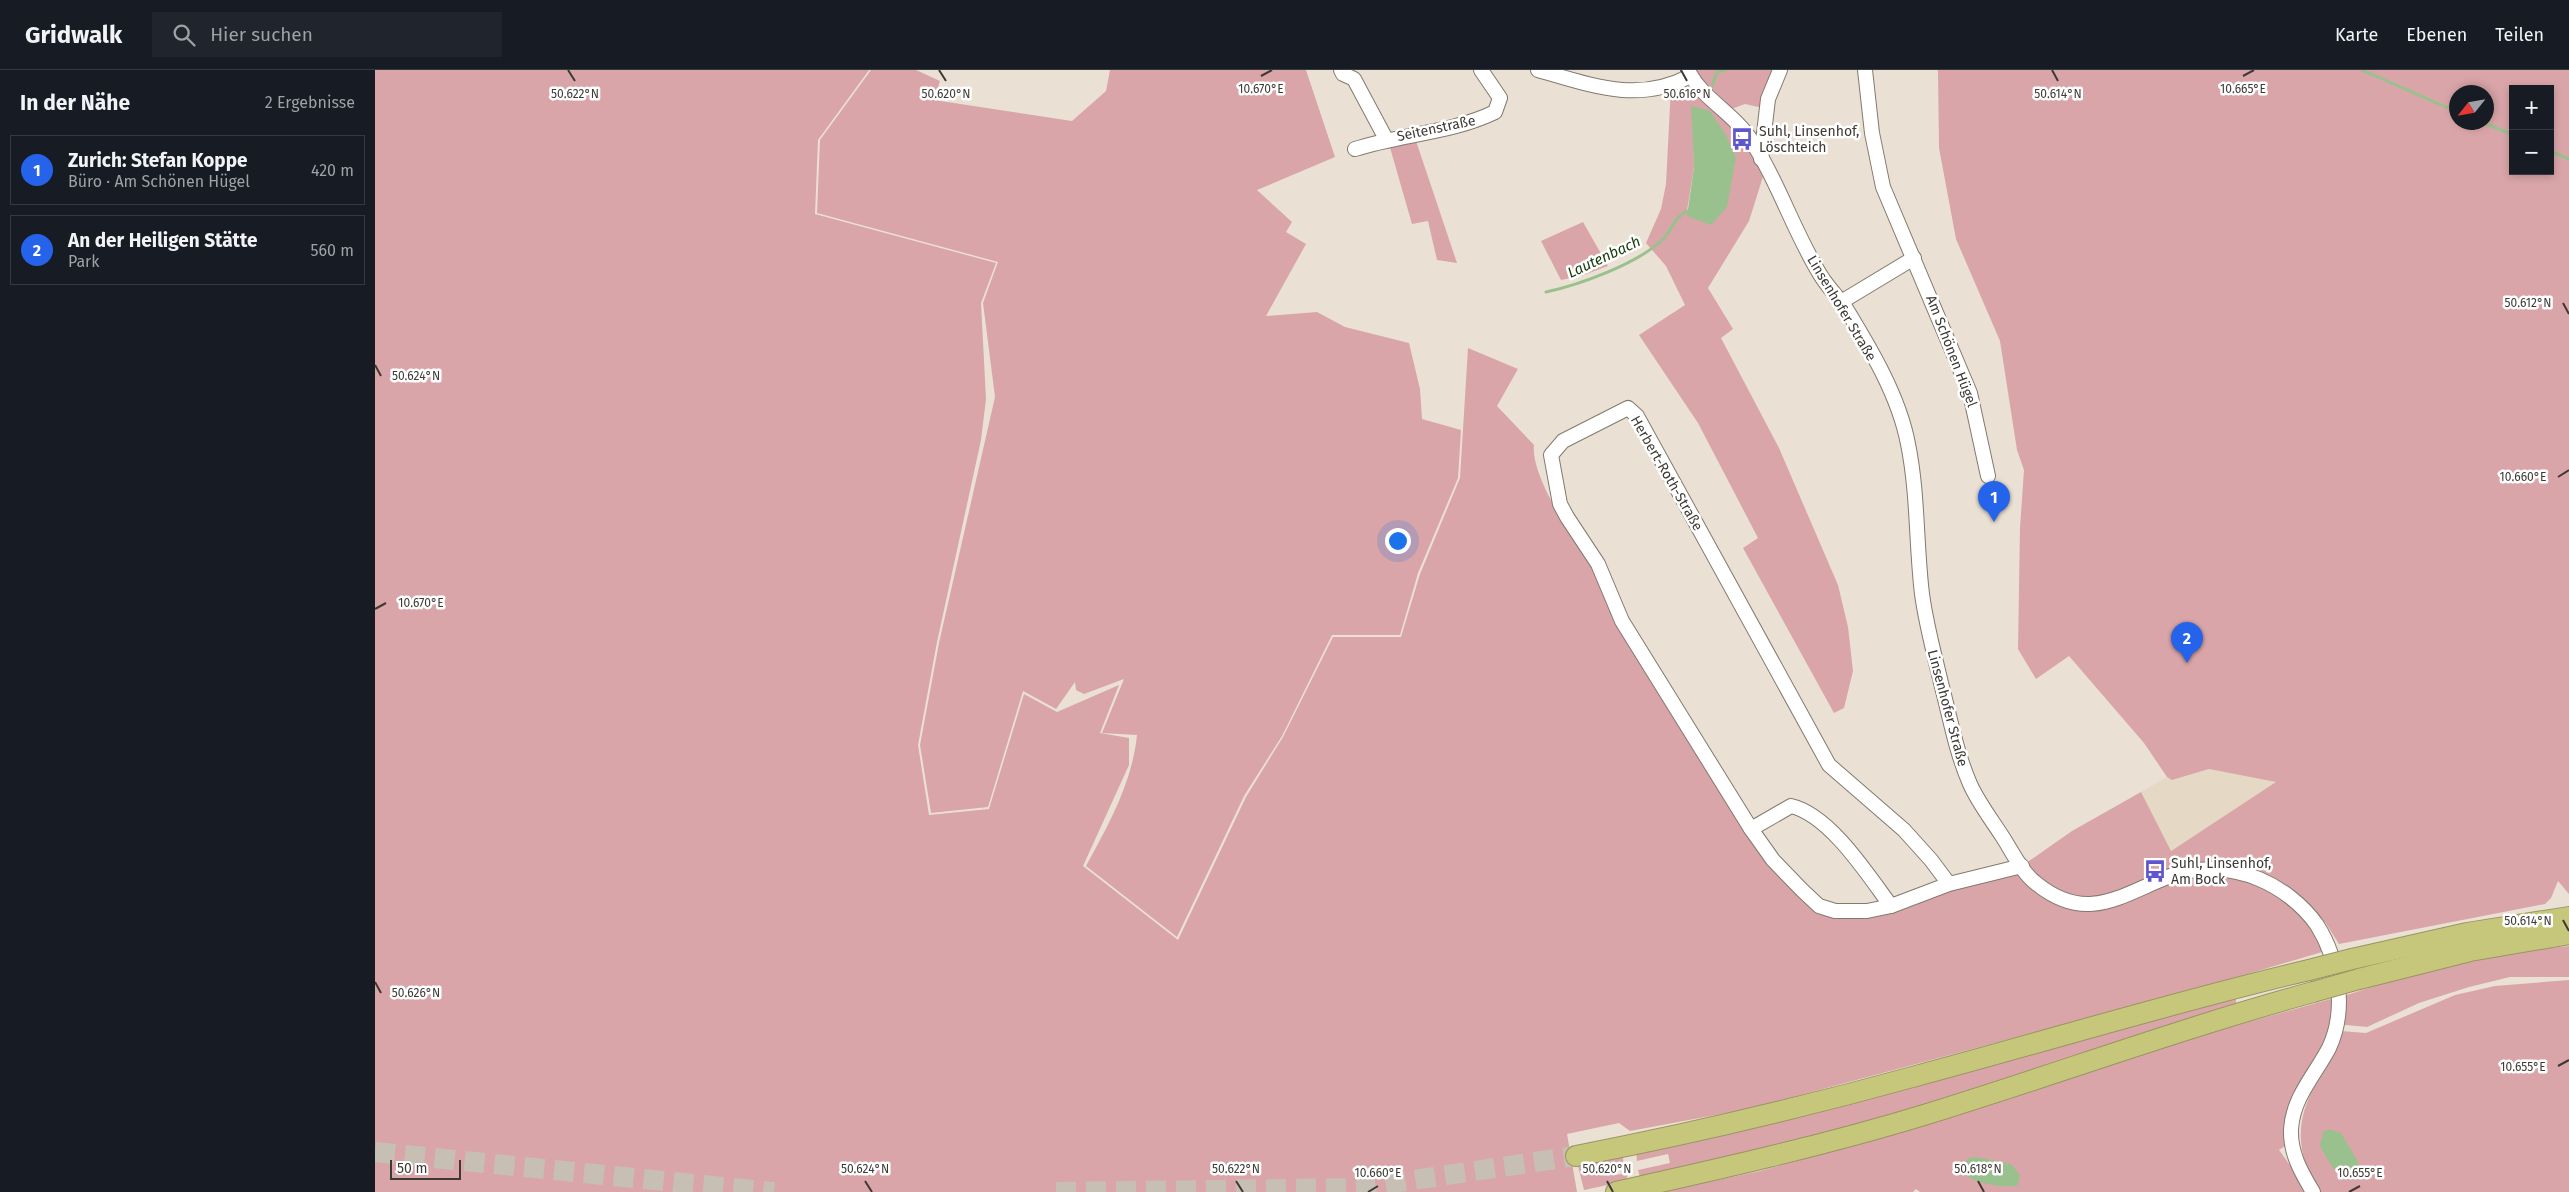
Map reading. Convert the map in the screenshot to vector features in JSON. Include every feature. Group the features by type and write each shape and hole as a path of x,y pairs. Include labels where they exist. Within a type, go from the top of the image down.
{"highway":[{"path":"1576,1156 1702,1130 1812,1104 2127,1017 2352,959 2467,933 2569,917"},
{"path":"1616,1192 1755,1161 1924,1115 2247,1010 2359,979 2470,951 2569,934"}],"street":[{"name":"Seitenstraße","path":"1341,70 1343,74 1354,78 1386,139"},
{"name":"Seitenstraße","path":"1355,149 1386,139 1462,125 1495,112 1500,98 1481,70"},
{"path":"1538,70 1612,90 1626,91 1671,86 1689,73"},
{"path":"1761,159 1768,99 1780,70"},
{"name":"Am Schönen Hügel","path":"1865,70 1872,133 1881,180 1894,218 1914,258 1970,393 1988,476"},
{"name":"Linsenhofer Straße","path":"1689,73 1704,92 1739,124 1761,159 1818,271 1841,302 1889,390 1908,443 1915,497 1922,593 1929,636 1959,758 1972,788 2035,884 2062,898 2079,904 2111,902 2171,876 2213,868 2242,872 2272,884 2301,906 2315,923 2327,944 2341,998 2330,1046 2303,1089 2291,1128 2295,1158 2313,1192"},
{"path":"1841,302 1914,258"},
{"name":"Herbert-Roth-Straße","path":"1949,884 1931,860 1904,830 1829,765 1641,425 1628,408 1563,441 1551,455 1560,504 1598,564 1622,621 1751,829 1773,860 1819,906 1835,911 1851,911 1891,906 1949,884 2022,866"},
{"path":"1751,829 1791,806 1811,814 1853,854 1891,906"}],"shaded area":[{"path":"375,70 869,70 818,140 815,214 996,263 981,303 986,399 981,440 937,642 918,745 929,815 989,809 1024,694 1057,712 1119,685 1100,733 1129,738 1129,765 1083,866 1178,940 1246,797 1283,737 1333,637 1401,637 1420,574 1460,478 1468,348 1518,369 1497,406 1534,445 1537,468 1548,495 1578,542 1748,834 1828,915 2022,866 2072,831 2141,792 2171,851 2276,782 2209,769 2172,780 2167,777 2144,743 2069,656 2036,679 2018,649 2020,528 2024,470 2017,450 2000,341 1956,239 1939,148 1938,70 2569,70 2569,894 2558,881 2551,898 2545,904 2339,944 2325,922 2315,923 2313,932 2322,952 2197,989 1748,1109 1630,1131 1619,1123 1567,1134 1577,1192 375,1192"},
{"path":"871,70 916,70 940,81 934,100 1072,121 1106,91 1110,70 1306,70 1335,157 1257,190 1292,222 1286,232 1306,244 1266,316 1317,312 1345,327 1409,343 1420,389 1422,419 1461,430 1458,478 1418,573 1400,635 1332,635 1282,736 1244,796 1177,937 1086,866 1118,803 1134,753 1137,735 1102,733 1124,679 1084,694 1076,690 1075,682 1056,709 1023,691 988,807 931,813 920,745 939,643 995,397 983,303 998,262 817,213 820,140"},
{"path":"1688,70 1783,70 1763,108 1745,104 1726,111 1766,167 1749,221 1708,288 1733,329 1721,338 1779,448 1838,585 1848,627 1853,671 1844,708 1834,713 1743,548 1758,538 1698,423 1639,335 1685,305 1666,266 1646,243 1661,209 1666,184 1671,86","holes":["1692,107 1736,157 1687,211 1694,167"]},
{"path":"1691,106 1710,111 1726,135 1736,157 1727,207 1711,225 1687,216 1694,167"},
{"path":"1415,138 1457,263 1437,260 1428,221 1412,224 1389,144"},
{"path":"1583,222 1608,266 1581,276 1561,280 1541,241"},
{"path":"2209,769 2277,782 2170,851 2141,792 2167,777 2173,780"},
{"path":"2569,946 2569,977 2510,977 2469,987 2419,1003 2367,1027 2336,1024 2341,997 2453,965 2540,949"},
{"path":"2569,980 2569,1192 2320,1192 2308,1169 2302,1148 2301,1129 2311,1092 2341,1031 2366,1033 2455,995 2495,986"},
{"path":"2234,995 2237,1004 1921,1107 1823,1135 1640,1177 1638,1170 1670,1163 1668,1154 1637,1161 1636,1151"},
{"path":"2334,998 2329,1035 2298,1087 2285,1117 2288,1144 2279,1150 2309,1192 1920,1192 1916,1189 1913,1192 1662,1192 1760,1171 1830,1152 2184,1040"},
{"path":"2329,1129 2341,1133 2358,1162 2359,1168 2350,1178 2344,1177 2336,1170 2320,1146 2323,1132"},
{"path":"1622,1154 1624,1164 1613,1166 1615,1175 1628,1173 1626,1181 1584,1190 1577,1162"},
{"path":"1976,1157 2011,1164 2020,1175 2018,1185 1999,1186 1970,1178 1965,1174 1964,1163 1969,1158"}],"waterway":[{"name":"Lautenbach","path":"1712,86 1717,72 1726,70"},
{"name":"Lautenbach","path":"2362,70 2449,108"},
{"name":"Lautenbach","path":"2494,127 2509,133"},
{"name":"Lautenbach","path":"2554,153 2569,159"},
{"name":"Lautenbach","path":"1546,292 1591,279 1638,257 1662,240 1676,220 1687,211"}],"tunnel":[{"path":"375,1152 774,1192"},
{"path":"1056,1192 1359,1188 1576,1156"}],"place":[{"name":"Suhl, Linsenhof, Löschteich","path":"1742,139"},
{"name":"Zurich: Stefan Koppe","path":"1994,522"},
{"name":"An der Heiligen Stätte","path":"2187,663"},
{"name":"Suhl, Linsenhof, Am Bock","path":"2155,871"}]}
